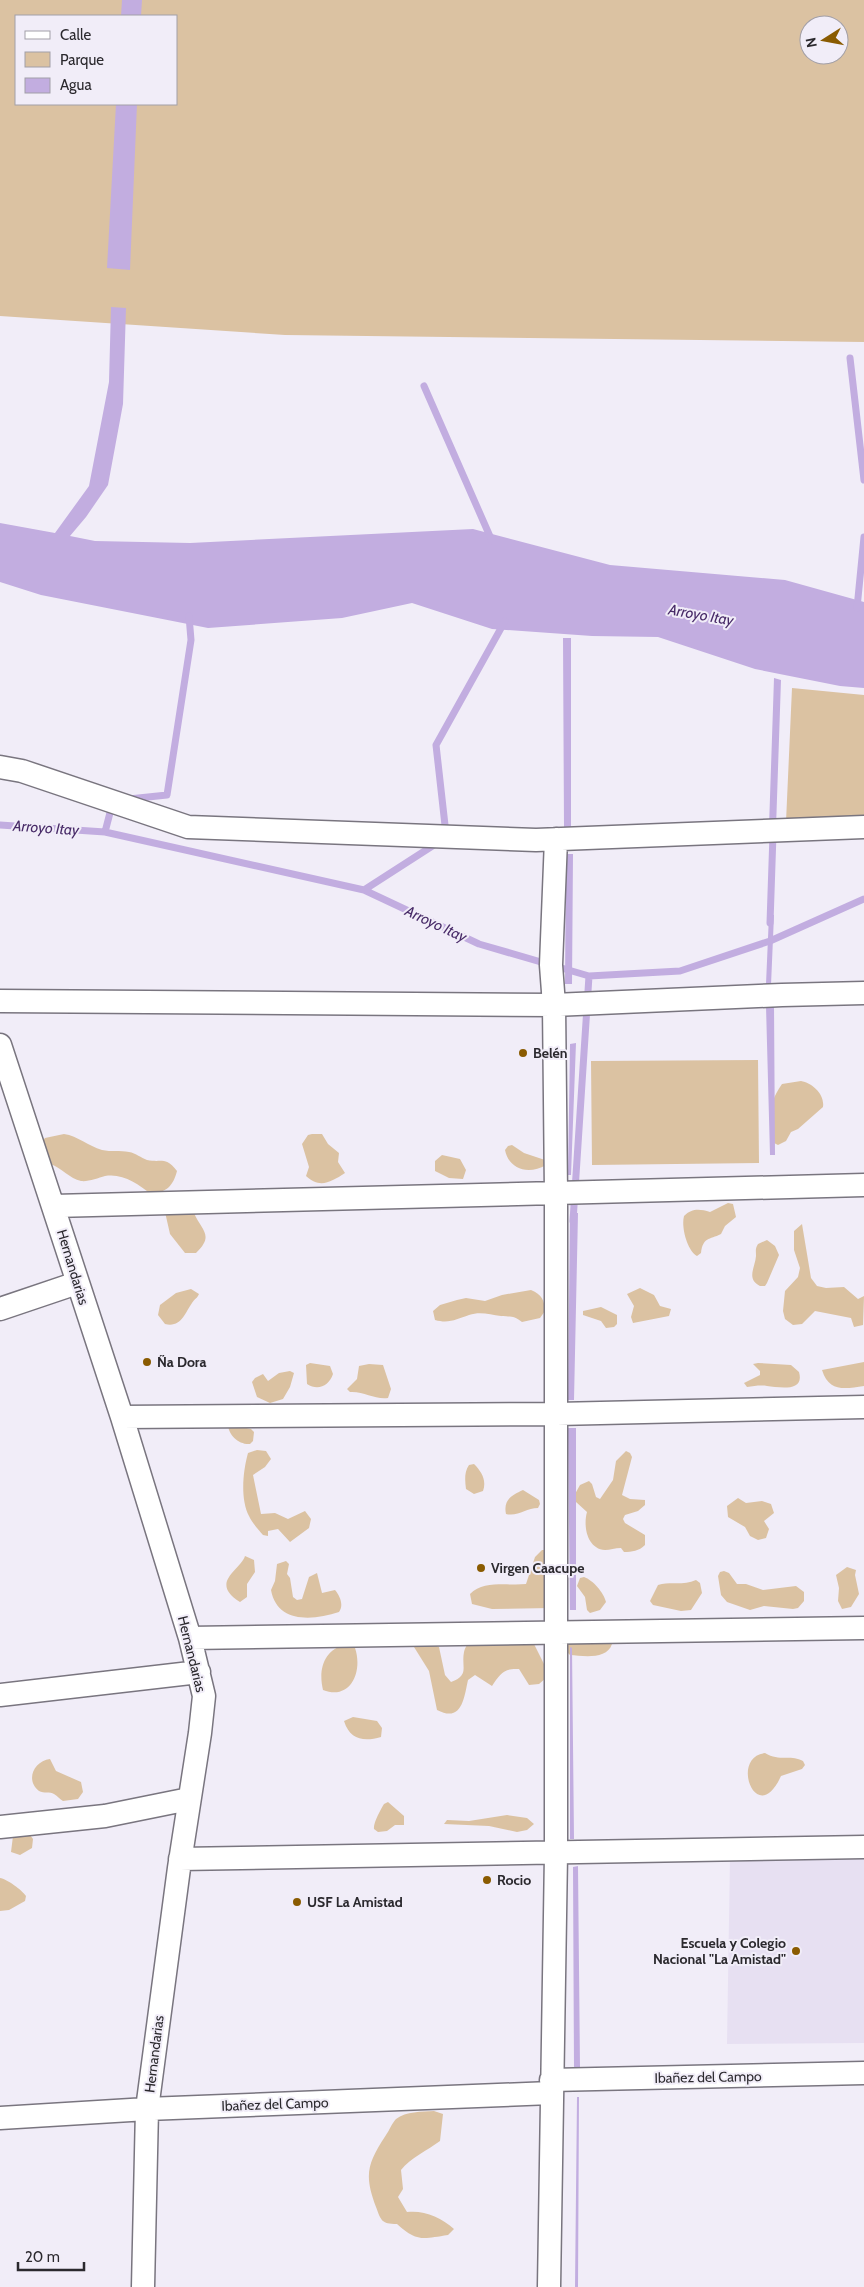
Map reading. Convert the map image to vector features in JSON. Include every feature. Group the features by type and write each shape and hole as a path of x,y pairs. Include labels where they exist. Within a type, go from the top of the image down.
{"street":[{"path":"0,768 22,771 188,827 464,838 556,839 864,827"},
{"path":"549,2287 556,1854 556,1193 554,1005 551,965 556,839"},
{"path":"0,1001 554,1005 782,994 864,993"},
{"name":"Hernandarias","path":"0,1045 122,1417 190,1638 204,1696 147,2109 143,2287"},
{"path":"54,1206 864,1185"},
{"path":"0,1308 77,1283"},
{"path":"122,1417 557,1414 864,1407"},
{"path":"190,1638 864,1628"},
{"path":"0,1695 199,1672"},
{"path":"0,1827 105,1816 189,1799"},
{"path":"180,1859 864,1848"},
{"name":"Ibañez del Campo","path":"0,2118 551,2086 864,2073"}],"shaded area":[{"name":"Escuela y Colegio Nacional \"La Amistad\"","path":"864,1856 864,2043 727,2044 730,1859"}],"green space":[{"path":"0,0 864,0 864,342 285,335 0,316"},
{"path":"792,688 864,695 864,821 786,822"},
{"path":"758,1060 759,1163 592,1165 591,1061"},
{"path":"801,1081 817,1090 822,1098 823,1107 798,1129 791,1132 786,1141 778,1145 774,1143 770,1127 771,1105 782,1084"},
{"path":"64,1134 102,1150 129,1152 147,1160 163,1161 169,1163 177,1171 171,1184 165,1190 151,1194 135,1183 118,1176 105,1176 87,1181 77,1180 50,1164 39,1145 45,1138"},
{"path":"322,1134 328,1144 339,1153 338,1162 345,1173 326,1183 316,1182 306,1176 309,1167 302,1144 308,1135"},
{"path":"512,1145 524,1153 545,1160 546,1165 533,1170 521,1169 515,1166 507,1157 505,1150 508,1146"},
{"path":"442,1155 460,1159 466,1170 463,1179 449,1178 435,1171 435,1161"},
{"path":"728,1203 733,1204 736,1217 725,1226 721,1234 710,1238 703,1244 701,1253 697,1256 690,1249 686,1238 683,1226 684,1216 696,1210 710,1212"},
{"path":"165,1212 194,1213 206,1237 202,1247 196,1253 185,1253 170,1234"},
{"path":"802,1224 811,1278 817,1286 826,1288 844,1287 858,1299 864,1296 863,1325 854,1327 851,1318 815,1311 802,1324 793,1325 785,1319 783,1311 785,1291 798,1277 800,1268 794,1250 794,1231"},
{"path":"767,1240 775,1246 779,1255 767,1283 765,1286 760,1286 753,1280 752,1273 758,1244"},
{"path":"640,1288 654,1295 660,1306 671,1309 669,1316 633,1323 631,1317 634,1306 627,1294"},
{"path":"191,1289 199,1294 185,1315 175,1324 165,1324 158,1315 160,1305 176,1293"},
{"path":"531,1290 543,1300 545,1311 540,1318 522,1322 517,1318 478,1313 449,1321 435,1320 433,1311 440,1305 466,1298 485,1301 502,1295"},
{"path":"601,1307 617,1315 617,1324 614,1327 606,1328 601,1321 583,1315 583,1311"},
{"path":"864,1362 864,1386 844,1388 833,1386 822,1370"},
{"path":"310,1363 330,1366 333,1374 329,1382 319,1387 307,1384 306,1365"},
{"path":"369,1364 383,1365 391,1389 388,1398 350,1392 347,1389 357,1379 359,1366"},
{"path":"753,1364 791,1365 799,1372 800,1379 794,1386 789,1387 747,1387 744,1383 760,1375 760,1371"},
{"path":"290,1371 294,1373 290,1387 283,1399 270,1403 257,1397 252,1382 255,1378 263,1374 268,1381 279,1373"},
{"path":"228,1424 251,1429 254,1432 253,1441 250,1444 246,1444 238,1441 230,1432"},
{"path":"257,1450 266,1451 271,1459 265,1467 253,1475 261,1514 275,1513 288,1519 305,1511 311,1519 309,1528 290,1542 278,1529 268,1531 268,1536 263,1535 252,1521 246,1509 243,1493 245,1468 248,1453"},
{"path":"626,1451 632,1457 622,1495 630,1499 645,1500 645,1505 638,1511 625,1515 623,1519 625,1523 645,1535 645,1545 638,1550 630,1552 624,1552 621,1548 599,1549 590,1541 586,1530 587,1512 576,1502 575,1494 580,1485 589,1481 592,1484 596,1497 600,1499 613,1480 616,1461"},
{"path":"474,1464 484,1479 484,1487 483,1491 474,1494 466,1489 465,1480 467,1468 469,1465"},
{"path":"523,1490 539,1500 538,1508 510,1515 506,1514 505,1509 509,1499"},
{"path":"738,1498 746,1503 762,1501 771,1504 774,1513 764,1521 769,1529 766,1538 758,1540 750,1536 745,1527 728,1517 727,1506"},
{"path":"542,1550 547,1550 551,1608 492,1609 472,1604 470,1594 482,1587 496,1584 526,1584 535,1557"},
{"path":"245,1556 254,1560 255,1572 247,1584 247,1597 240,1602 231,1595 227,1588 227,1583 229,1577"},
{"path":"286,1561 289,1564 287,1574 290,1578 293,1597 297,1600 302,1599 309,1577 317,1573 322,1593 335,1590 338,1595 341,1601 339,1612 307,1618 288,1614 280,1609 271,1590 275,1581 277,1564"},
{"path":"847,1567 856,1570 855,1575 859,1594 851,1607 842,1609 838,1601 839,1588 836,1575"},
{"path":"720,1572 729,1573 737,1584 746,1584 763,1590 796,1586 804,1592 804,1601 798,1608 793,1609 764,1606 750,1610 727,1602 721,1595 718,1576"},
{"path":"584,1577 601,1591 605,1598 606,1602 600,1610 590,1613 587,1610 585,1597 577,1586 580,1578"},
{"path":"696,1580 700,1583 702,1593 691,1610 681,1611 653,1605 650,1601 658,1585 686,1583"},
{"path":"530,1636 546,1668 546,1678 539,1684 529,1685 519,1669 506,1671 497,1678 492,1686 475,1675 468,1680 463,1701 457,1711 445,1713 437,1710 429,1671 414,1647 420,1640 439,1647 445,1675 451,1682 463,1673 464,1652 472,1638"},
{"path":"609,1639 612,1644 605,1653 600,1655 570,1655 566,1651 566,1643"},
{"path":"346,1644 355,1648 357,1657 356,1674 352,1682 348,1688 341,1691 323,1690 321,1675 324,1661 332,1651"},
{"path":"353,1717 377,1721 382,1728 381,1737 363,1739 354,1736 344,1721"},
{"path":"765,1753 775,1757 798,1759 803,1761 805,1765 802,1769 781,1776 772,1790 763,1795 756,1793 751,1786 748,1776 749,1766 754,1757"},
{"path":"50,1759 56,1771 81,1782 83,1792 78,1799 63,1801 52,1793 41,1792 35,1787 32,1777 33,1772 40,1763"},
{"path":"388,1802 404,1816 404,1825 395,1825 387,1831 378,1832 374,1829 375,1823 384,1804"},
{"path":"507,1815 527,1818 534,1824 527,1830 517,1832 489,1826 444,1824 447,1820 469,1821"},
{"path":"27,1831 33,1839 32,1848 20,1855 11,1852 13,1836"},
{"path":"0,1878 21,1891 26,1896 25,1901 9,1910 0,1911"},
{"path":"434,2111 443,2114 440,2141 414,2158 401,2170 403,2189 398,2197 407,2212 420,2212 432,2215 454,2229 448,2235 420,2238 410,2234 397,2224 382,2220 372,2196 369,2170 375,2154 396,2119 409,2113"}],"water":[{"path":"122,0 142,0 141,15 121,15"},
{"path":"116,105 137,105 130,270 107,268"},
{"path":"111,307 126,308 123,404 108,485 70,536 95,541 190,543 473,529 610,565 785,580 864,602 864,688 840,686 755,669 658,637 592,636 492,629 412,603 342,618 208,628 41,595 0,582 0,523 55,533 89,486 109,382"},
{"path":"563,638 571,638 571,828 564,827"},
{"path":"774,678 781,680 776,828 769,827"},
{"path":"566,854 573,854 572,984 565,984"},
{"path":"769,915 774,915 771,985 766,984"},
{"path":"774,1004 775,1155 770,1155 766,1006"},
{"path":"576,1043 571,1175 568,1175 570,1044"},
{"path":"570,1213 578,1213 574,1400 568,1400"},
{"path":"568,1428 576,1428 576,1610 570,1610"},
{"path":"570,1647 572,1648 574,1839 570,1839"},
{"path":"578,1866 580,2068 574,2069 573,1867"},
{"path":"577,2097 579,2097 578,2287 575,2287"}],"waterway":[{"path":"850,358 864,480"},
{"path":"424,386 492,541"},
{"path":"857,608 864,537"},
{"path":"129,799 167,795 191,640 189,616"},
{"path":"446,834 436,745 505,621"},
{"path":"105,832 112,805"},
{"name":"Arroyo Itay","path":"0,825 105,832 364,890 479,944 589,976 680,971 770,941 864,899"},
{"path":"770,923 773,834"},
{"path":"364,890 437,843"},
{"path":"573,1221 589,976"}],"place":[{"name":"Belén","path":"523,1053"},
{"name":"Ña Dora","path":"147,1362"},
{"name":"Virgen Caacupe","path":"481,1568"},
{"name":"Rocio","path":"487,1880"},
{"name":"USF La Amistad","path":"297,1902"},
{"name":"Escuela y Colegio Nacional \"La Amistad\"","path":"796,1951"}]}
